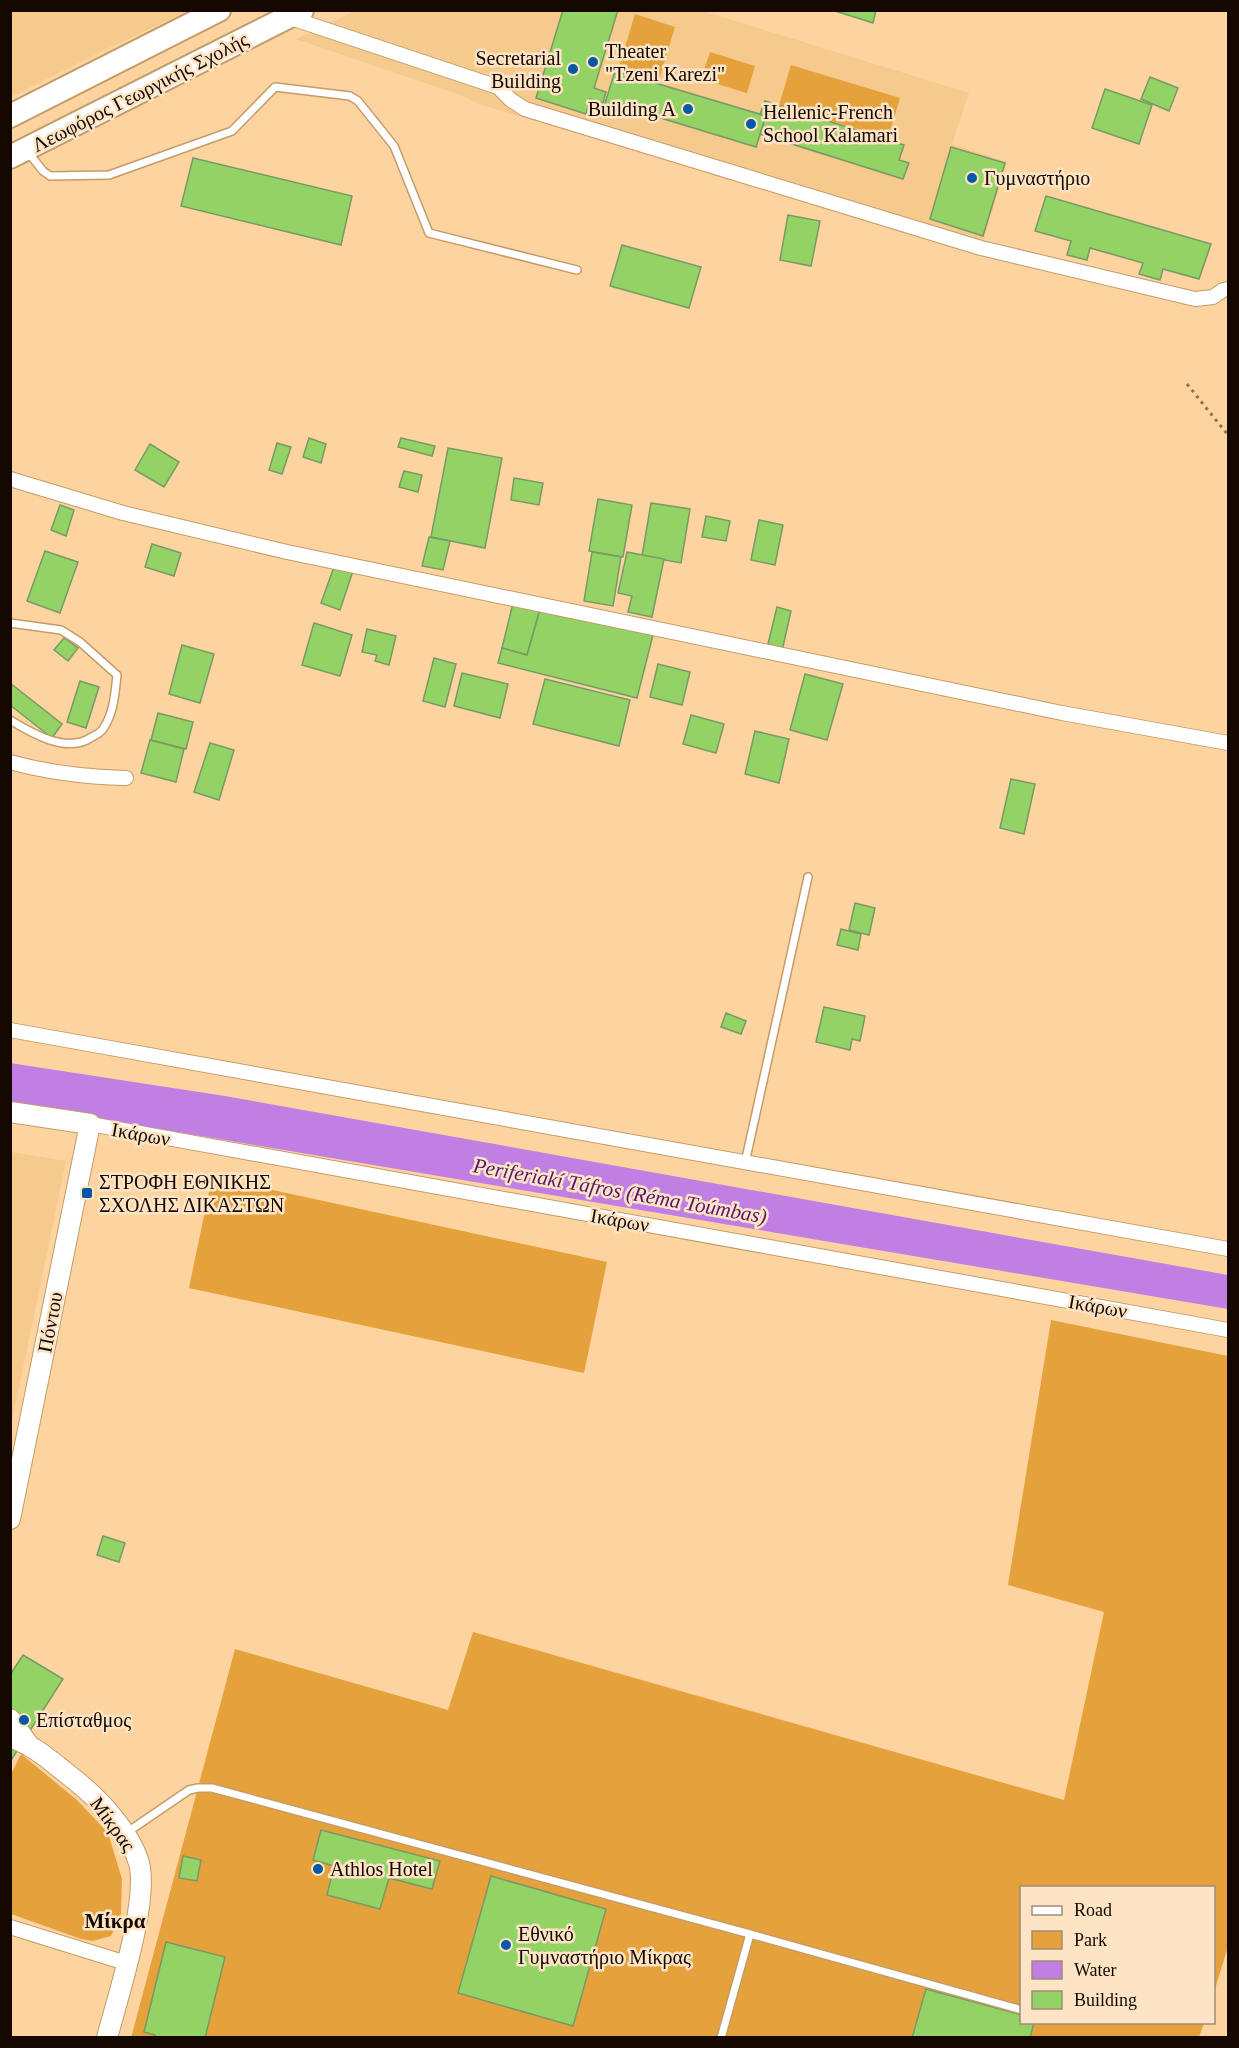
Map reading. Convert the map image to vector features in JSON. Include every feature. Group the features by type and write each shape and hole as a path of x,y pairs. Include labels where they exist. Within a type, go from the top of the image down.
{"main road":[{"name":"Λεωφόρος Γεωργικής Σχολής","path":"10,116 219,10"},
{"name":"Λεωφόρος Γεωργικής Σχολής","path":"18,153 295,14"},
{"name":"Ικάρων","path":"10,1112 90,1124"},
{"name":"Πόντου","path":"10,1519 90,1124"},
{"name":"Μίκρας","path":"10,1719 19,1741 90,1792 124,1834 138,1862 141,1878 135,1925 108,2037"}],"street":[{"path":"295,14 498,87 511,100 525,109 970,244 1034,262 1195,299 1213,297 1228,289"},
{"path":"10,479 123,513 287,552 1062,713 1228,743"},
{"path":"10,762 42,771 70,775 126,778"},
{"path":"10,1030 1228,1250"},
{"name":"Ικάρων","path":"90,1124 1228,1330"},
{"path":"10,1927 126,1963"}],"lane":[{"path":"18,153 50,176 109,175 234,130 275,87 350,96 358,101 394,146 429,233 577,270"},
{"path":"10,624 61,630 88,648 117,675 113,706 103,730 86,741 65,743 41,737 10,720"},
{"path":"745,1163 808,877"},
{"path":"124,1834 189,1790 212,1788 1020,2009"},
{"path":"721,2037 750,1934"}],"path":[{"path":"1187,384 1228,435"}],"shaded area":[{"path":"11,10 188,10 188,11 11,97"},
{"name":"Hellenic-French School Kalamari","path":"355,11 703,11 969,93 952,144 1007,162 979,256 479,104 463,96 296,39"},
{"path":"10,1152 66,1161 11,1426"}],"green space":[{"path":"635,14 675,27 658,83 618,70"},
{"path":"710,52 755,66 747,93 701,79"},
{"path":"791,65 900,98 888,138 779,105"},
{"path":"212,1177 607,1262 584,1373 189,1288"},
{"path":"1051,1320 1228,1356 1228,1947 1215,1989 1215,1886 1020,1886 1020,2024 1204,2024 1199,2037 131,2038 235,1649 448,1710 473,1632 1064,1800 1104,1612 1008,1585"},
{"path":"21,1754 77,1800 108,1833 122,1879 121,1914 111,1936 93,1941 81,1939 11,1914 11,1774"}],"water":[{"name":"Periferiakí Táfros (Réma Toúmbas)","path":"10,1063 225,1096 1228,1275 1228,1309 11,1104"}],"building":[{"name":"Secretarial Building","path":"563,10 618,10 594,88 606,92 603,103 590,99 586,114 536,98"},
{"path":"832,10 876,10 873,23"},
{"name":"Building A","path":"615,71 766,116 756,147 618,105 615,117 602,113"},
{"path":"1150,77 1178,88 1169,111 1141,99"},
{"path":"1105,89 1152,105 1139,144 1092,128"},
{"path":"765,101 904,145 899,160 909,163 903,179 760,134 766,116 760,114"},
{"name":"Γυμναστήριο","path":"951,147 1005,163 983,236 930,219"},
{"path":"193,158 352,196 341,245 181,206"},
{"path":"1046,196 1211,244 1199,279 1163,269 1160,280 1139,274 1143,263 1090,248 1087,260 1067,255 1071,241 1035,231"},
{"path":"788,215 820,221 811,266 780,260"},
{"path":"622,245 701,267 689,308 610,286"},
{"path":"309,438 326,444 321,463 303,457"},
{"path":"401,438 435,446 432,456 398,447"},
{"path":"277,443 291,447 282,474 269,470"},
{"path":"150,444 179,462 164,487 135,470"},
{"path":"448,448 502,458 485,548 431,537"},
{"path":"404,471 422,475 418,492 399,487"},
{"path":"514,478 543,483 539,505 511,500"},
{"path":"598,499 632,505 623,557 589,551"},
{"path":"651,503 690,509 681,563 642,556"},
{"path":"60,505 74,510 66,536 51,530"},
{"path":"706,516 730,521 726,541 702,537"},
{"path":"759,520 783,525 775,565 751,560"},
{"path":"429,537 450,541 443,570 422,566"},
{"path":"152,544 181,553 174,576 145,567"},
{"path":"45,551 78,562 60,613 27,601"},
{"path":"592,552 621,557 613,606 584,601"},
{"path":"627,552 664,559 652,617 628,612 632,596 618,593"},
{"path":"335,564 353,571 340,610 321,603"},
{"path":"514,599 541,606 527,655 502,648"},
{"path":"541,606 653,635 637,698 498,663 502,648 527,655"},
{"path":"777,607 791,611 782,651 767,648"},
{"path":"314,623 352,635 340,676 302,665"},
{"path":"367,629 396,636 389,665 375,661 377,655 362,652"},
{"path":"64,638 78,648 68,661 54,650"},
{"path":"182,645 214,654 200,703 169,694"},
{"path":"434,658 456,664 445,707 423,701"},
{"path":"658,664 690,672 682,705 650,697"},
{"path":"462,673 508,684 500,718 454,706"},
{"path":"805,674 843,684 827,740 790,730"},
{"path":"545,679 630,700 619,746 533,724"},
{"path":"80,681 99,687 86,728 67,722"},
{"path":"10,683 62,724 52,738 10,705"},
{"path":"158,713 193,722 186,749 151,740"},
{"path":"691,715 724,724 716,753 683,744"},
{"path":"755,731 789,739 779,783 745,774"},
{"path":"150,740 184,749 176,782 141,773"},
{"path":"210,743 234,750 219,800 194,792"},
{"path":"1011,779 1035,784 1024,834 1000,828"},
{"path":"855,903 875,908 869,935 849,930"},
{"path":"841,929 861,934 858,950 837,945"},
{"path":"824,1007 865,1016 860,1041 852,1039 850,1050 816,1042"},
{"path":"726,1013 746,1021 741,1034 721,1027"},
{"path":"103,1536 125,1543 119,1562 97,1555"},
{"name":"Επίσταθμος","path":"23,1655 63,1679 10,1762 10,1675"},
{"path":"321,1830 440,1861 432,1889 389,1878 380,1909 327,1895 334,1866 313,1860"},
{"path":"183,1856 201,1860 197,1881 179,1878"},
{"path":"491,1876 606,1909 573,2026 458,1993"},
{"path":"166,1942 225,1957 205,2038 155,2038 155,2035 144,2032"},
{"path":"926,1989 1020,2014 1020,2024 1034,2024 1030,2038 912,2038"}],"place":[{"name":"Theater \"Tzeni Karezi\"","path":"593,62"},
{"name":"Secretarial Building","path":"573,69"},
{"name":"Building A","path":"688,109"},
{"name":"Hellenic-French School Kalamari","path":"751,124"},
{"name":"Γυμναστήριο","path":"972,178"},
{"name":"ΣΤΡΟΦΗ ΕΘΝΙΚΗΣ ΣΧΟΛΗΣ ΔΙΚΑΣΤΩΝ","path":"87,1193"},
{"name":"Επίσταθμος","path":"24,1720"},
{"name":"Athlos Hotel","path":"318,1869"},
{"name":"Εθνικό Γυμναστήριο Μίκρας","path":"506,1945"}],"district":[{"name":"Μίκρα","path":"115,1921"}]}
